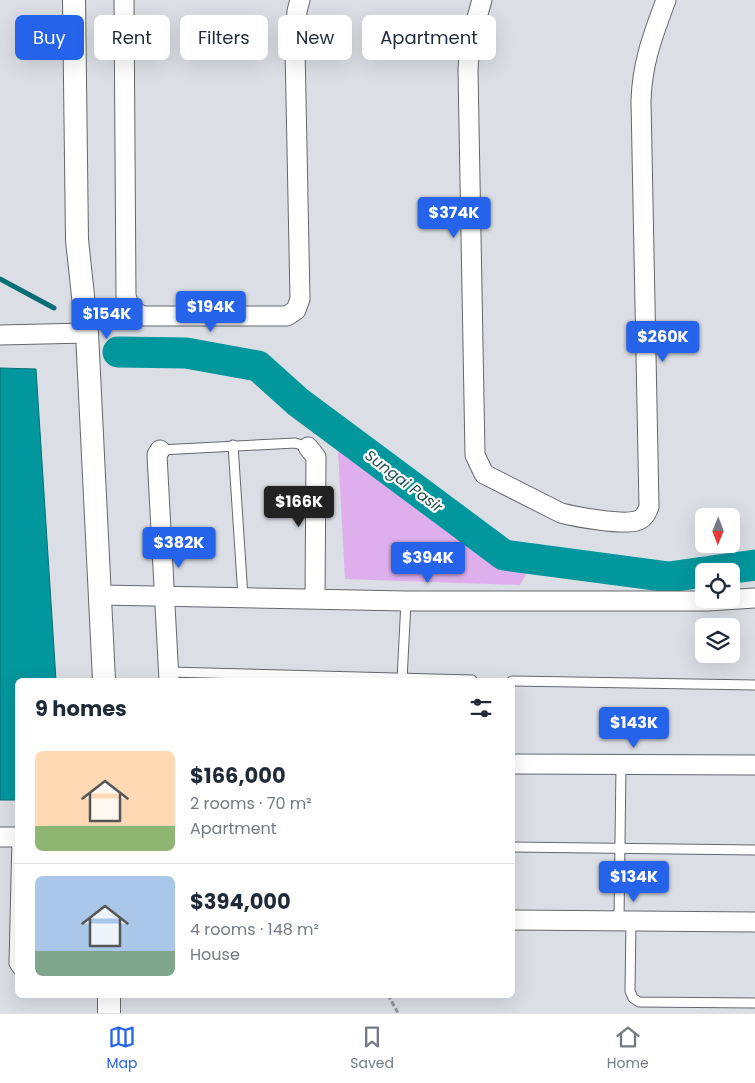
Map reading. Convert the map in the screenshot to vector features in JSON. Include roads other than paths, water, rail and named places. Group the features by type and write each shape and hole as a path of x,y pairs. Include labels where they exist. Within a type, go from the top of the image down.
{"street":[{"path":"74,0 77,240 88,333 102,595 104,678"},
{"path":"124,0 126,296 130,308 142,316 288,316 296,310 300,299 295,48 297,11 300,0"},
{"path":"482,0 470,42 468,70 475,455 478,465 484,474 561,513 635,522 645,516 649,507 641,111 642,73 666,0"},
{"path":"0,335 88,333"},
{"path":"308,447 316,457 315,598"},
{"path":"160,450 157,455 169,676"},
{"path":"102,595 164,597 243,596 406,601 708,601 755,598"},
{"path":"515,764 755,766"},
{"path":"515,920 625,919 755,922"},
{"path":"109,998 109,1013"}],"lane":[{"path":"160,450 295,443 308,447"},
{"path":"234,445 243,596"},
{"path":"402,678 406,601"},
{"path":"169,676 324,678"},
{"path":"515,681 755,685"},
{"path":"621,765 620,849 630,991 633,998 639,1002 755,1003"},
{"path":"11,837 15,966"},
{"path":"515,847 755,850"}],"water":[{"path":"0,368 36,369 56,678 15,678 15,800 0,800"}],"waterway":[{"name":"Sungai Pasir","path":"0,279 54,308"},
{"name":"Sungai Pasir","path":"118,352 186,353 258,366 298,402 504,555 669,577 695,573"},
{"name":"Sungai Pasir","path":"740,567 755,565"}]}
